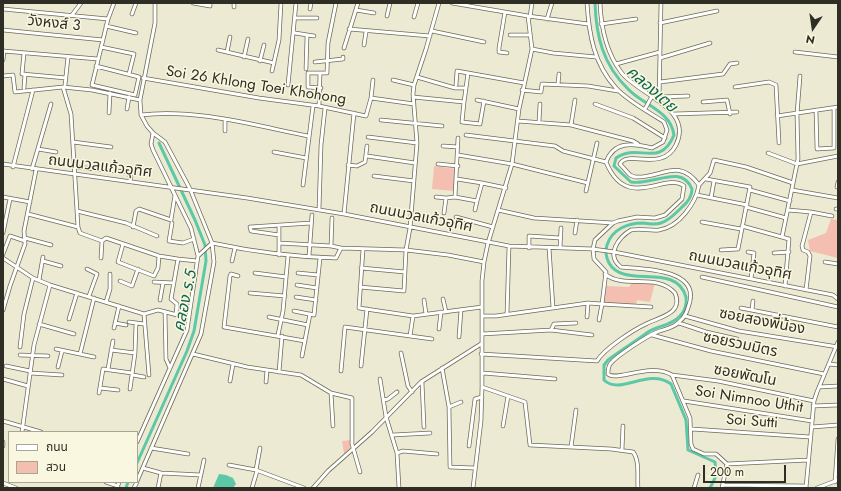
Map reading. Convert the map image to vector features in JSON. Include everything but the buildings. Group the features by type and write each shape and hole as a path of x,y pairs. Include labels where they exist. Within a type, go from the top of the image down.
{"street":[{"path":"72,15 81,3"},
{"path":"114,3 106,26 92,85 136,94 155,23 155,3"},
{"path":"132,14 136,3"},
{"path":"193,3 210,6 210,3"},
{"path":"272,71 279,40 281,3"},
{"path":"288,85 295,33 296,3"},
{"path":"310,9 311,3"},
{"path":"321,88 308,87 308,73 327,73 328,43 336,3"},
{"path":"344,48 358,3"},
{"path":"387,16 390,3"},
{"path":"414,17 418,3"},
{"path":"360,287 404,291 406,250 410,228 417,143 414,124 414,85 432,31 439,3"},
{"path":"452,3 475,8 588,24"},
{"path":"475,8 476,3"},
{"path":"473,488 482,397 483,373 481,354 484,262 488,243 506,188 512,164 522,90 532,49 529,16 532,3"},
{"path":"547,18 552,3"},
{"path":"518,121 571,125 633,141 652,148 663,142 667,130 664,122 620,92 606,75 596,57 588,24 587,3"},
{"path":"600,3 601,24 607,46 616,64 631,83 651,98 659,99 688,96"},
{"path":"661,3 659,99 674,114 680,133 675,147 668,154 652,161 630,158 623,160 620,164 630,175 635,177 679,170 687,173 699,185"},
{"path":"3,9 108,19"},
{"path":"356,10 374,13"},
{"path":"660,23 717,11"},
{"path":"505,12 499,52 507,53"},
{"path":"296,18 317,18"},
{"path":"601,24 636,19"},
{"path":"106,26 136,33"},
{"path":"349,29 366,32 430,36"},
{"name":"วังหงส์ 3","path":"3,30 103,40"},
{"path":"432,31 484,42"},
{"path":"364,45 366,32"},
{"path":"295,33 314,36"},
{"path":"510,35 530,35"},
{"path":"306,69 308,36"},
{"path":"227,52 230,38"},
{"path":"244,57 248,39"},
{"path":"660,58 710,43"},
{"path":"260,61 264,45"},
{"path":"101,47 134,54 129,74"},
{"path":"532,49 553,53 596,57"},
{"path":"218,50 274,64"},
{"path":"3,60 4,51 98,59"},
{"path":"616,64 660,52"},
{"path":"795,52 838,57"},
{"path":"24,53 22,74 66,78"},
{"path":"68,56 64,86 71,114 78,227 80,233 102,241 106,238 159,256 197,261"},
{"path":"307,61 327,61 343,59 343,57"},
{"path":"660,82 723,74 730,64 736,63"},
{"name":"Soi 26 Khlong Toei Khohong","path":"96,66 141,78 319,106 366,116 371,98"},
{"path":"456,85 457,72 524,83"},
{"path":"319,106 321,88 320,73"},
{"path":"24,88 25,74"},
{"path":"468,74 462,122 480,124 484,101"},
{"path":"558,84 559,74"},
{"path":"3,76 13,75 14,92 64,86 110,93 140,100"},
{"path":"782,237 797,164 797,114 800,76"},
{"path":"416,77 455,88 466,88"},
{"path":"138,479 193,354 205,322 214,262 212,243 190,189 165,142 153,133 141,115 141,78"},
{"path":"373,80 371,98 414,104"},
{"path":"393,80 414,85"},
{"path":"735,87 774,83 777,88 779,143"},
{"path":"522,90 541,92 542,84 558,84 588,86 620,92"},
{"path":"13,167 33,90"},
{"path":"109,113 110,93"},
{"path":"127,109 129,97"},
{"path":"413,97 464,102"},
{"path":"645,109 651,98"},
{"path":"477,100 519,109"},
{"path":"571,125 575,100"},
{"path":"703,102 727,100 730,114"},
{"path":"32,169 51,104"},
{"path":"539,122 540,104"},
{"path":"595,104 633,118 665,138"},
{"path":"303,185 312,106"},
{"path":"777,116 797,114 816,110 836,107 837,142 834,148 817,149 816,110"},
{"path":"319,210 322,136 325,108"},
{"path":"674,114 730,114 737,112"},
{"path":"141,115 158,113 252,123 308,136"},
{"path":"344,214 354,113"},
{"path":"225,120 225,131"},
{"path":"381,120 442,126"},
{"path":"138,440 187,330 198,256 191,228 170,187 151,144 153,133"},
{"path":"466,135 554,146 562,151 606,162"},
{"path":"368,137 417,143"},
{"path":"455,197 458,166 458,138"},
{"path":"73,142 111,148"},
{"path":"586,191 592,159 597,143"},
{"path":"498,210 534,218 613,223 637,217 655,218 665,215 682,199 684,186 680,183 673,182 645,188 634,188 613,176 606,162 610,151 619,146 638,144"},
{"path":"348,165 363,164 366,161 368,146"},
{"path":"443,146 458,147"},
{"path":"38,149 56,152"},
{"path":"274,152 306,158"},
{"path":"768,153 797,164 838,156"},
{"path":"458,155 512,164 588,183"},
{"path":"367,156 415,163"},
{"path":"652,335 679,323 685,316 690,298 689,290 683,282 661,270 621,267 615,259 613,252 616,244 631,230 659,230 675,223 694,203 698,195 699,185 706,179 714,160 746,167 793,183"},
{"name":"ถนนนวลแก้วอุทิศ","path":"3,164 13,167 190,189 344,214 488,243 529,248 595,249 806,290 833,295 838,294"},
{"path":"438,164 458,166"},
{"path":"75,167 127,172 131,177 130,182"},
{"path":"3,310 10,286 18,268 25,239 24,231 36,170"},
{"path":"374,176 414,181"},
{"path":"457,179 506,188"},
{"path":"706,179 750,188 790,201"},
{"path":"711,198 714,181"},
{"path":"837,187 838,182"},
{"path":"475,210 483,183"},
{"path":"721,250 738,249 750,188"},
{"path":"792,190 838,198"},
{"path":"133,226 136,211 139,209 171,220 175,195"},
{"path":"698,195 746,206 786,218"},
{"path":"3,197 30,202"},
{"path":"436,197 455,197 477,201"},
{"path":"444,213 446,198"},
{"path":"3,233 10,199"},
{"path":"788,210 832,216"},
{"path":"78,211 126,223 157,236"},
{"path":"806,290 810,256 808,252 803,250 802,246 811,212"},
{"path":"28,214 78,227"},
{"path":"310,256 312,216"},
{"path":"456,217 493,227"},
{"path":"331,246 332,218"},
{"path":"575,233 577,220"},
{"path":"702,222 742,227 789,239 785,286"},
{"path":"172,223 169,241 183,243 194,239"},
{"path":"279,235 251,231 250,227 311,223"},
{"path":"481,354 597,361 604,352 643,325 668,315 676,305 677,300 675,293 663,284 654,281 616,279 606,274 594,260 595,240 613,223"},
{"path":"279,226 279,254"},
{"path":"560,248 561,228"},
{"path":"3,254 10,236 51,245"},
{"path":"529,248 529,236 560,238"},
{"path":"101,258 102,241"},
{"path":"212,243 288,256 310,256 320,258 337,258 341,248"},
{"path":"198,256 212,243"},
{"path":"279,243 310,244 341,248 406,250 448,255 484,262"},
{"path":"123,244 118,262 154,276 158,268 159,256"},
{"path":"507,314 509,246"},
{"path":"232,261 235,248"},
{"path":"549,248 552,274 553,308"},
{"path":"363,249 359,308 413,316 482,307"},
{"path":"748,252 754,253 751,279"},
{"path":"774,253 789,252"},
{"path":"280,372 280,336 288,256"},
{"path":"3,258 33,278 50,285 144,314 158,310 189,318"},
{"path":"294,311 314,315 320,258"},
{"path":"39,280 43,259 61,266"},
{"path":"176,314 176,304 171,300 178,259"},
{"path":"825,262 838,264"},
{"path":"362,268 405,272"},
{"path":"120,280 132,286 138,269"},
{"path":"87,270 96,272 97,275 89,296"},
{"path":"255,273 286,277"},
{"path":"298,273 318,275"},
{"path":"106,302 110,289 110,274"},
{"path":"238,276 231,274 230,276 224,327 305,341"},
{"path":"599,320 606,274"},
{"path":"702,277 838,307"},
{"path":"20,347 24,314 33,278"},
{"path":"154,282 174,283"},
{"path":"160,300 162,283"},
{"path":"22,431 32,356 50,285"},
{"path":"297,285 317,288"},
{"path":"69,319 77,293"},
{"path":"250,294 285,296"},
{"name":"ถนนนวลแก้วอุทิศ","path":"833,295 838,299"},
{"path":"296,297 316,300"},
{"path":"80,354 94,298"},
{"path":"443,299 446,312"},
{"path":"424,300 426,314"},
{"path":"752,310 753,301"},
{"path":"482,316 588,303 651,307"},
{"path":"587,317 588,303"},
{"path":"114,328 119,306"},
{"path":"741,308 838,327"},
{"path":"361,366 367,309"},
{"path":"459,337 461,310"},
{"path":"165,312 166,360 170,368"},
{"path":"439,329 441,312"},
{"path":"144,314 149,375"},
{"path":"302,356 310,314"},
{"path":"269,316 308,325"},
{"path":"410,336 413,316"},
{"name":"ซอยสองพี่น้อง","path":"685,316 739,331 837,345"},
{"path":"129,322 144,324"},
{"path":"115,323 126,325"},
{"path":"130,389 135,352 136,323"},
{"path":"679,323 706,332 736,339"},
{"path":"39,324 74,334"},
{"path":"551,330 554,324 576,324"},
{"path":"341,371 345,327 432,339"},
{"path":"482,334 551,330 592,335"},
{"name":"ซอยรวมมิตร","path":"652,335 711,351 824,374"},
{"name":"ซอยพัฒโน","path":"652,335 610,363 608,374 616,377 641,370 658,370 672,375 718,381 814,401"},
{"path":"108,369 113,341"},
{"path":"313,488 328,471 422,382 482,344"},
{"path":"727,464 722,487 806,487 814,401 837,345"},
{"path":"56,349 94,357"},
{"path":"111,350 135,352"},
{"path":"58,367 62,351"},
{"path":"401,353 408,386 412,392"},
{"path":"193,354 233,364 301,375 332,393 352,398 352,438 360,472"},
{"path":"20,355 48,356"},
{"path":"230,381 233,364"},
{"path":"829,364 838,365"},
{"path":"6,366 30,372 62,376"},
{"path":"99,393 102,370 105,368 144,377"},
{"path":"442,368 449,407 450,467 474,468"},
{"path":"266,382 267,370"},
{"path":"483,373 555,379"},
{"path":"672,375 684,401 692,429 691,444 693,449 704,454 716,454 727,464 808,460"},
{"path":"3,379 28,386"},
{"path":"380,379 386,417 393,435 397,452 399,488"},
{"path":"422,382 424,426"},
{"path":"819,387 838,386"},
{"path":"482,387 526,403 530,445 630,451 635,455 638,488"},
{"path":"100,388 118,390"},
{"path":"384,400 388,399 397,392"},
{"path":"332,393 333,426"},
{"path":"503,426 508,396"},
{"path":"469,446 475,399 482,397"},
{"name":"Soi Nimnoo Uthit","path":"684,401 812,421"},
{"path":"449,407 461,402"},
{"path":"813,406 838,405"},
{"path":"571,447 576,410"},
{"path":"3,421 38,431"},
{"path":"812,426 838,425"},
{"path":"622,450 623,426"},
{"name":"Soi Sutti","path":"692,429 810,437"},
{"path":"393,435 430,433"},
{"path":"817,488 836,481 838,439"},
{"path":"151,448 188,454"},
{"path":"252,488 260,448"},
{"path":"397,452 403,451 437,454"},
{"path":"198,488 204,460"},
{"path":"229,465 256,471 304,488"},
{"path":"142,468 161,473 200,475"},
{"path":"158,488 161,473"},
{"path":"694,488 698,476"},
{"path":"3,483 16,488"}],"green space":[{"path":"434,166 456,169 454,191 432,189"},
{"path":"831,219 838,220 838,258 810,251 808,240 826,233"},
{"path":"632,283 655,283 650,302 637,300 636,305 603,303 606,286 629,287"},
{"path":"350,440 351,447 344,454 342,441"}],"water":[{"path":"219,474 233,478 236,484 233,488 213,488"}],"waterway":[{"name":"คลองเตย","path":"595,3 599,38 602,49 612,70 619,80 634,95 656,109 668,120 674,135 662,151 655,153 632,152 624,154 616,158 614,166 631,182 648,181 674,176 687,181 692,189 688,201 667,220 656,224 632,224 621,228 609,239 606,252 609,263 616,271 626,275 672,280 680,286 686,297 686,302 682,314 673,322 648,332 608,360 604,365 604,380 611,384 618,385 653,378 671,384 686,420 688,450 715,462 716,476 710,488"},
{"name":"คลอง ร.5","path":"138,461 187,351 194,331 206,261 205,245 159,143"},
{"name":"คลอง ร.5","path":"126,488 128,483"}]}
